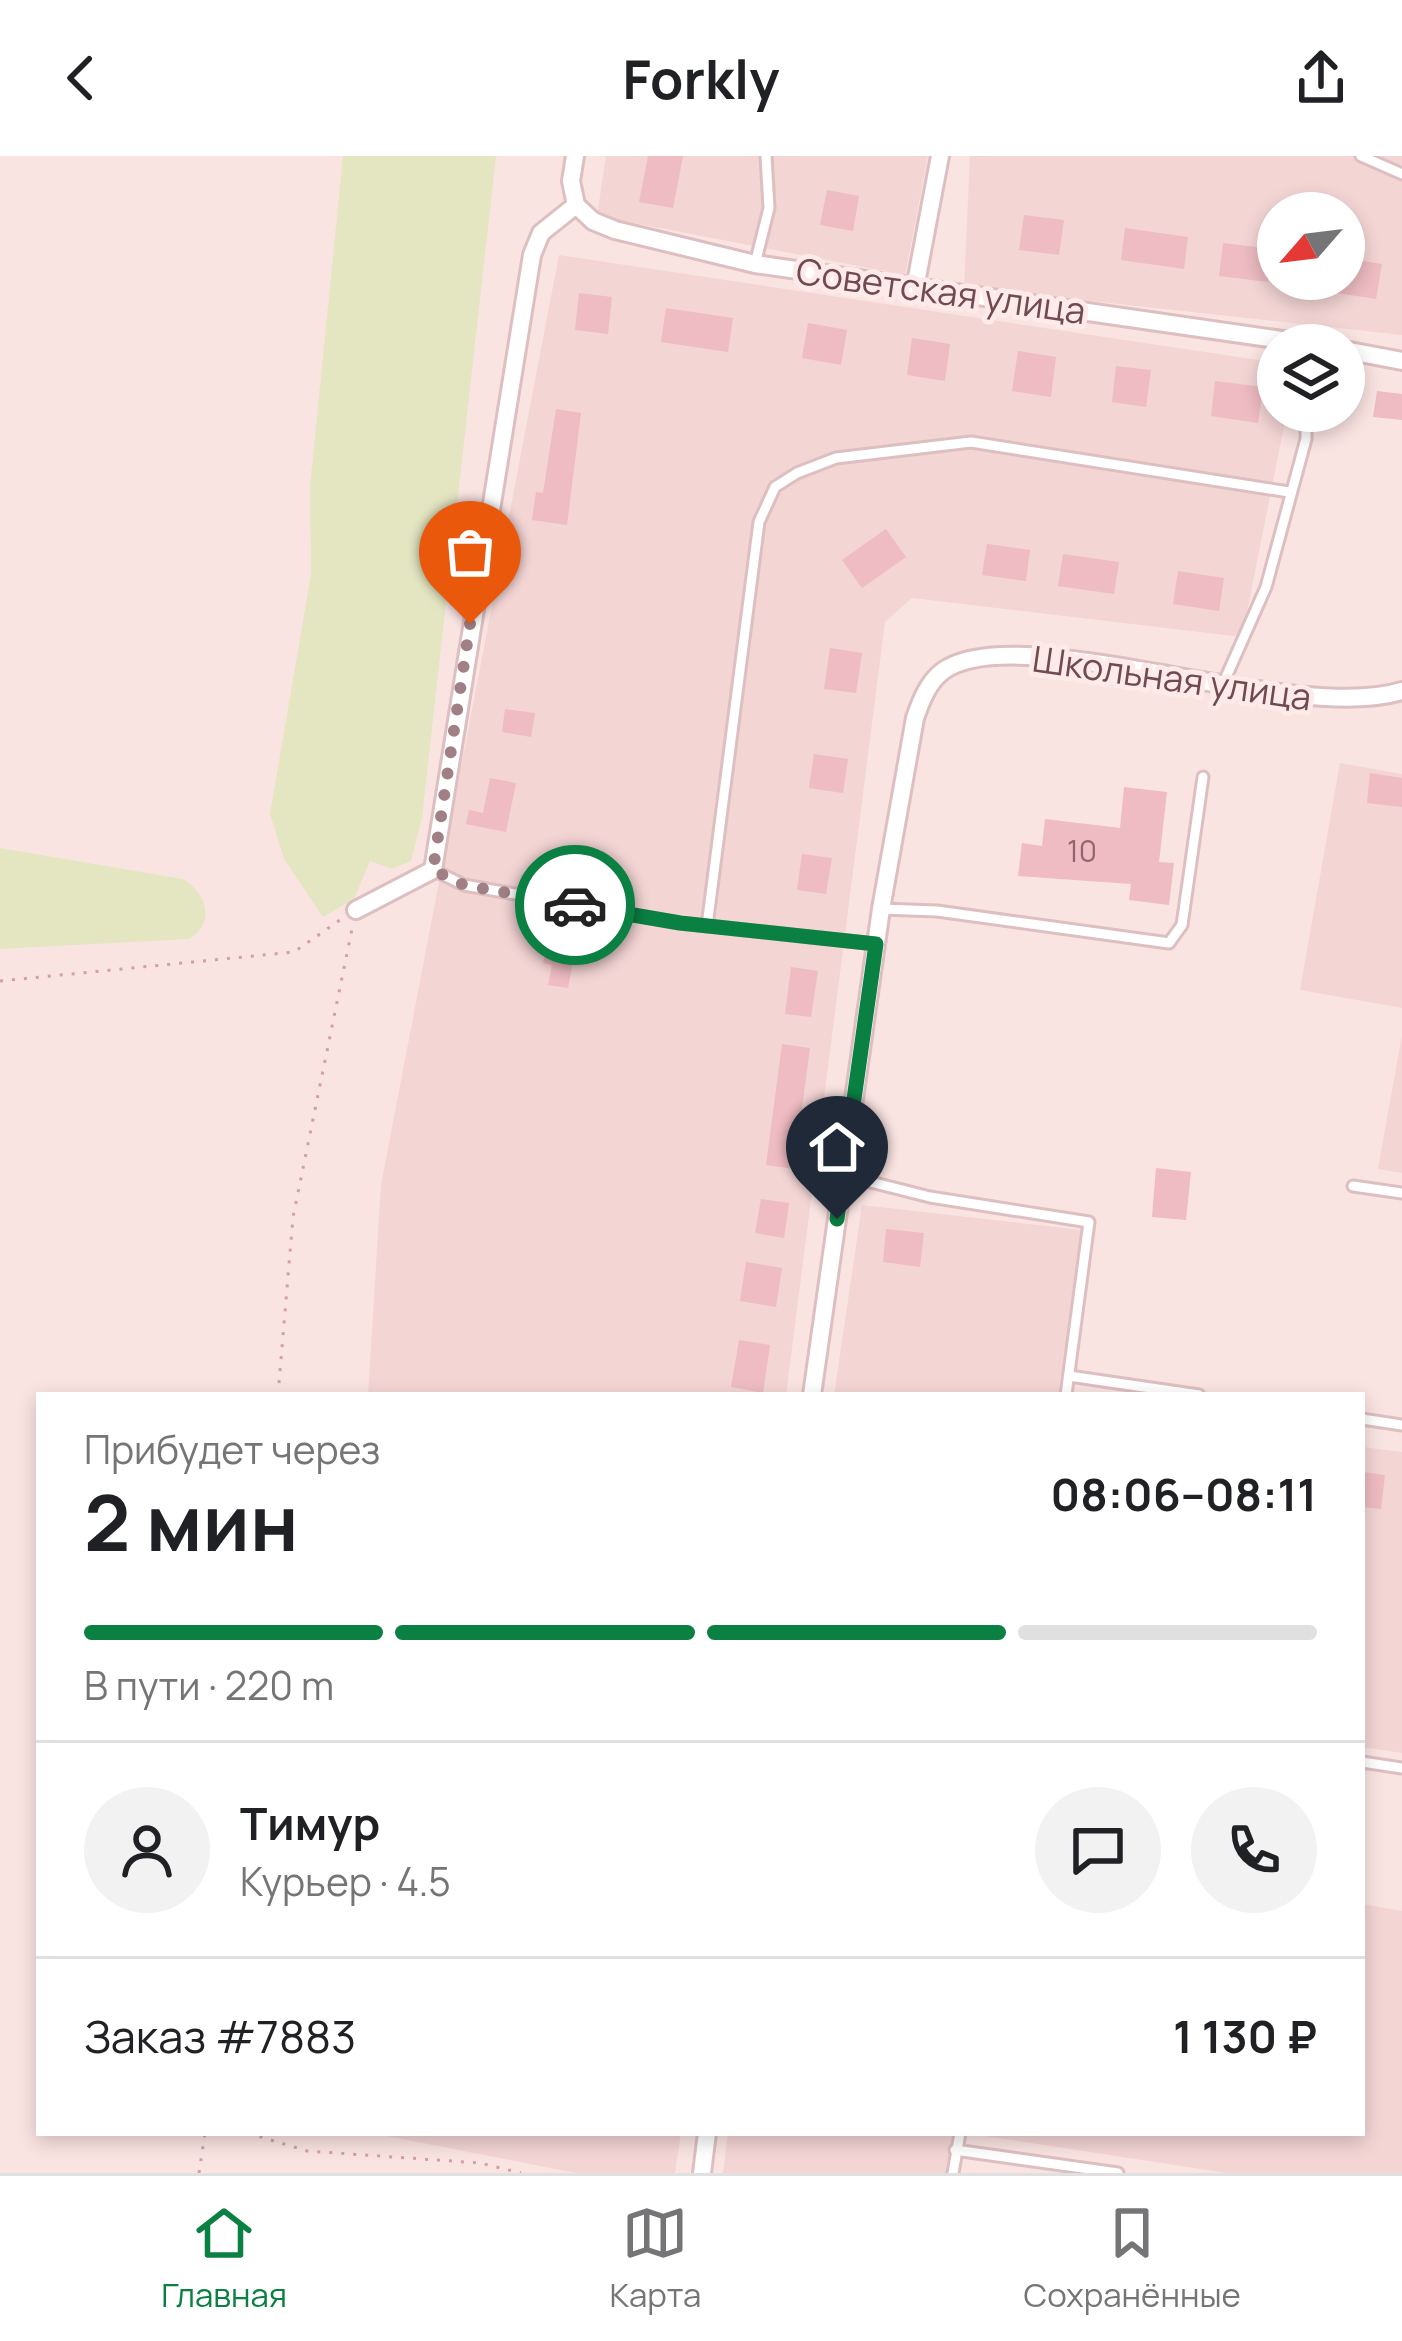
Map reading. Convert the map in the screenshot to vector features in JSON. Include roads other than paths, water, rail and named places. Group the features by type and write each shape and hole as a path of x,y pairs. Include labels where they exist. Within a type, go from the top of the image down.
{"street":[{"path":"356,910 433,870 532,255 541,233 576,205 571,182 575,156"},
{"path":"915,288 940,156"},
{"name":"Советская улица","path":"576,205 593,221 615,230 755,264 1257,336"},
{"path":"1365,354 1402,361"},
{"name":"Школьная улица","path":"881,909 915,718 924,692 944,670 970,660 1030,656 1322,698 1402,692"},
{"path":"812,1392 881,909"},
{"path":"702,2173 707,2136"}],"lane":[{"path":"755,264 769,208 766,156"},
{"path":"1361,156 1402,174"},
{"path":"1223,684 1266,587 1306,432"},
{"path":"707,926 759,522 775,487 796,473 836,458 971,442 1289,492"},
{"path":"881,909 937,911 1169,943 1181,926 1203,777"},
{"path":"433,870 464,885 707,926 876,944"},
{"path":"843,1175 930,1197 1090,1222 1066,1392"},
{"path":"1354,1186 1402,1193"},
{"path":"1069,1376 1178,1392"},
{"path":"1365,1419 1402,1425"},
{"path":"1365,1762 1402,1768"},
{"path":"952,2173 959,2136"},
{"path":"955,2150 1118,2173"}]}
